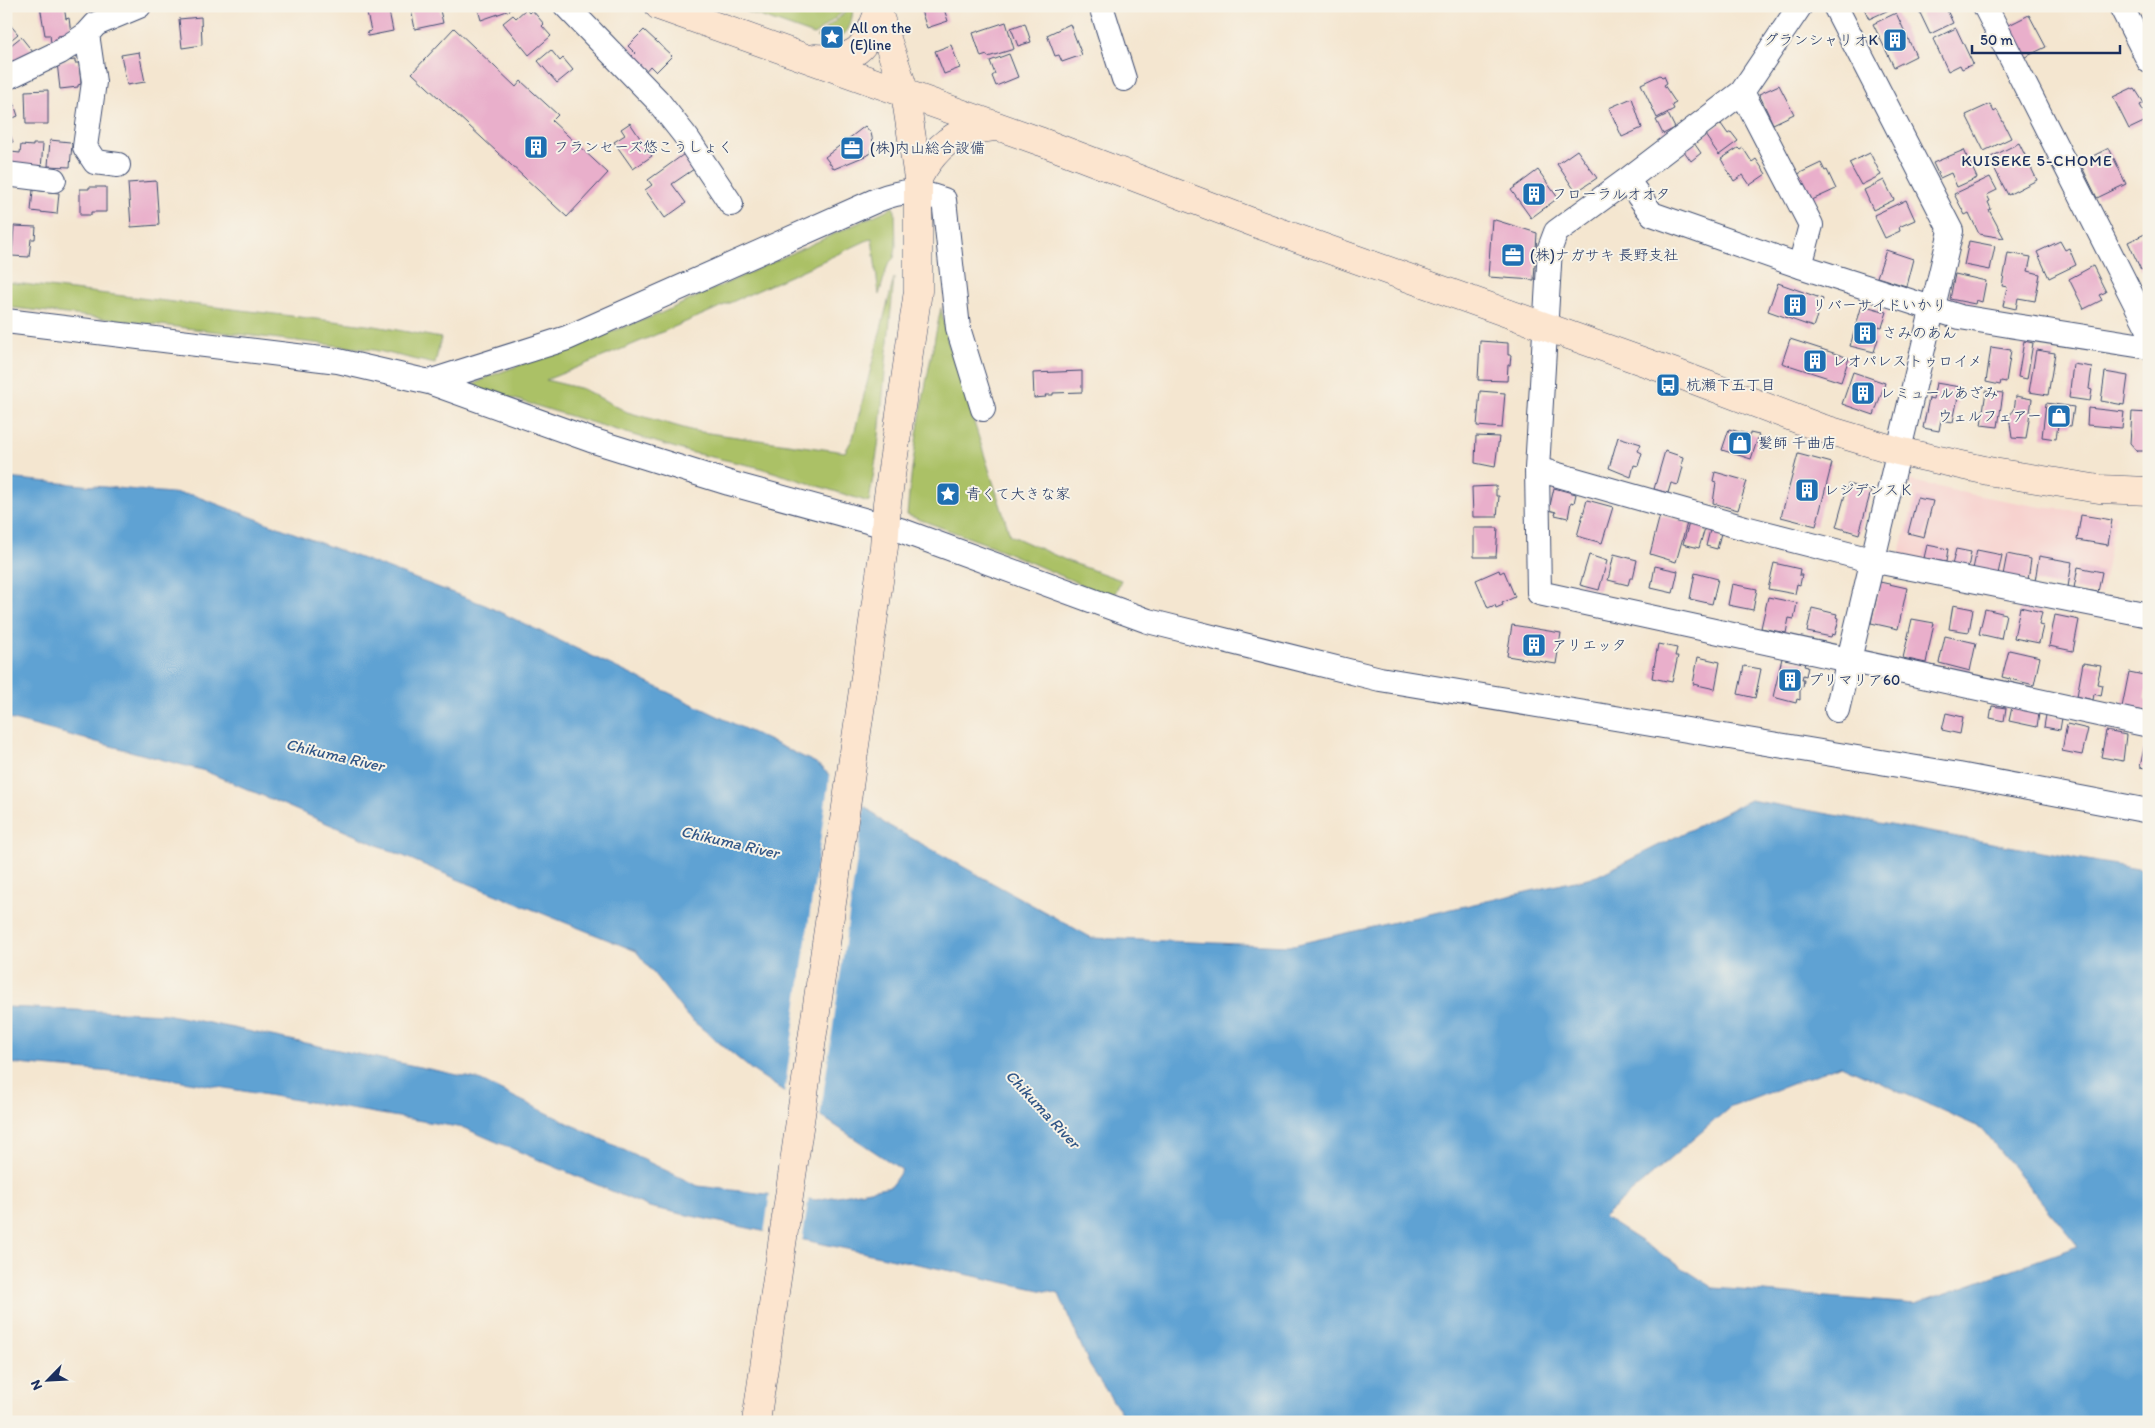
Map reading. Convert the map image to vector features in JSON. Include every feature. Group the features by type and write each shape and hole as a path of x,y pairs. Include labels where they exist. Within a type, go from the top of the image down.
{"street":[{"path":"7,76 60,52 92,22 139,6"},
{"path":"566,6 657,100 687,138 730,204"},
{"path":"658,6 995,127 1042,142 1269,228 1681,375 1821,428 1898,451 1993,472 2100,489 2149,491"},
{"path":"1101,6 1124,79"},
{"path":"1800,6 1742,92 1556,232 1550,248 1536,469 1539,593 2149,725"},
{"path":"1835,6 1951,231 1871,560 1837,710"},
{"path":"2121,6 2149,61"},
{"path":"1987,7 2149,330"},
{"path":"804,58 836,59 847,56 868,40 877,10"},
{"path":"756,1422 885,536 918,291 918,185 906,94 877,10"},
{"path":"92,22 94,82 86,147 95,162 118,165"},
{"path":"1742,92 1811,225 1800,266"},
{"path":"918,185 928,160 946,143 966,132 995,127"},
{"path":"6,174 54,180"},
{"path":"1627,180 1652,214 1800,266 1931,308 1960,317 2149,347"},
{"path":"429,382 567,338 877,200 918,185 944,200 958,328 984,409"},
{"path":"6,321 338,361 429,382 591,440 729,483 885,536 1148,621 1380,679 1959,775 2149,811"},
{"path":"1536,469 1745,528 1871,560 2149,615"}],"shaded area":[{"path":"1908,480 1969,494 2041,507 2116,515 2101,595 1899,556 1915,497"}],"green space":[{"path":"743,6 849,7 814,35 740,9"},
{"path":"853,6 851,23 844,34 833,38 816,37"},
{"path":"893,207 895,211 896,247 894,258 888,264 879,295 872,238 710,312 546,380 583,389 627,412 694,431 845,452 853,438 894,278 878,447 869,502 757,467 689,452 471,386 490,376 657,315"},
{"path":"6,282 375,326 441,338 435,364 374,350 6,307"},
{"path":"941,308 947,338 1010,535 1070,562 1121,580 1113,598 992,546 907,515 917,437"}],"water":[{"name":"Chikuma River","path":"6,478 193,495 485,605 816,763 884,823 1092,938 1289,946 1597,876 1750,800 2149,871 2149,1422 1127,1422 1090,1366 1059,1294 649,1207 464,1128 147,1075 6,1063 6,1007 166,1014 477,1079 698,1186 816,1200 891,1186 902,1170 752,1070 687,1016 636,951 457,879 205,771 6,718","holes":["1841,1065 1981,1128 2078,1246 1915,1304 1714,1288 1603,1217 1729,1108"]}],"pier":[{"path":"830,772 865,803 820,1118 784,1094"},
{"path":"770,1192 809,1196 802,1243 764,1234"}],"building":[{"path":"40,6 64,6 66,19 69,18 71,34 58,36 58,41 51,43 50,35 45,35"},
{"path":"388,6 393,31 368,36 367,32 371,31 366,9"},
{"path":"421,6 439,6 443,23 415,29 411,9"},
{"path":"477,6 509,6 510,10 481,20"},
{"path":"943,6 948,21 927,28 920,8"},
{"path":"1863,6 1892,6 1893,8 1869,19"},
{"path":"1935,6 1945,6 1953,23 1930,34 1920,13"},
{"path":"526,9 529,13 532,10 551,36 529,55 503,23 513,15 516,18"},
{"name":"グランシャリオK","path":"1896,13 1916,56 1894,67 1873,24"},
{"path":"2029,15 2046,47 2023,58 2007,26"},
{"path":"201,17 202,45 182,48 179,19"},
{"path":"6,20 18,34 6,44"},
{"path":"1006,22 1014,49 988,57 987,55 981,57 973,33"},
{"path":"1025,23 1031,42 1018,46 1011,28"},
{"path":"1070,24 1082,55 1062,62 1059,55 1055,56 1047,35"},
{"name":"フランセーズ悠こうしょく","path":"454,28 516,87 521,81 558,115 552,121 608,173 567,217 412,73"},
{"path":"1956,28 1973,64 1962,69 1960,65 1948,71 1933,39"},
{"path":"644,30 672,56 656,72 650,66 643,74 628,60 635,53 628,46"},
{"path":"21,37 33,52 17,65 12,60 10,62 6,57 6,49"},
{"path":"951,45 960,68 944,74 935,51"},
{"path":"551,50 560,61 563,58 573,70 557,83 538,61"},
{"path":"139,52 145,82 127,85 121,55"},
{"path":"1009,54 1018,77 996,86 992,76 995,74 990,61"},
{"path":"75,60 75,63 79,63 81,84 78,87 60,89 57,62"},
{"path":"1660,75 1664,76 1667,83 1664,85 1676,103 1672,105 1674,109 1657,118 1641,84"},
{"path":"1779,85 1794,114 1773,124 1759,94"},
{"path":"2132,88 2133,90 2135,89 2144,103 2140,105 2148,120 2129,129 2113,97"},
{"path":"48,90 48,124 26,124 25,91"},
{"path":"1632,98 1642,128 1622,137 1609,108"},
{"path":"14,104 18,116 6,121 6,106"},
{"path":"1990,104 1994,112 1997,110 2011,138 1984,151 1966,115"},
{"path":"1668,114 1675,128 1663,134 1656,120"},
{"path":"630,123 652,156 633,169 614,142 625,135 621,129"},
{"path":"1721,124 1728,134 1731,132 1738,141 1719,155 1705,135"},
{"path":"6,125 13,142 6,144"},
{"path":"865,126 871,133 873,142 870,154 834,169 825,157"},
{"path":"50,140 70,142 72,144 70,167 48,166"},
{"path":"1694,143 1701,153 1691,161 1684,151"},
{"path":"2019,143 2037,180 2008,195 1989,158"},
{"path":"33,144 43,144 41,169 10,167 11,152 20,153 21,145 33,146"},
{"path":"1738,148 1740,150 1743,148 1752,162 1756,159 1766,174 1750,185 1743,175 1734,181 1721,159"},
{"path":"2109,148 2126,184 2097,198 2081,165 2093,160 2091,157"},
{"path":"1577,150 1597,178 1576,192 1557,164"},
{"path":"1964,150 1977,178 1957,187 1951,173 1940,178 1933,163"},
{"path":"687,152 697,167 672,184 686,203 665,218 645,190 652,185 648,180"},
{"path":"1870,153 1881,175 1861,185 1849,163"},
{"path":"1821,163 1825,171 1827,170 1836,189 1812,200 1798,174"},
{"name":"フローラルオオタ","path":"1538,170 1558,198 1531,218 1511,190"},
{"path":"1990,177 1997,190 1987,195 1990,201 1988,202 1991,209 1989,210 2004,238 1979,234 1969,213 1965,215 1954,194"},
{"path":"1884,180 1894,200 1873,210 1864,190"},
{"path":"156,181 159,225 131,227 128,183"},
{"path":"89,187 106,187 106,212 91,212 91,215 80,215 80,189 89,189"},
{"path":"33,190 59,193 57,214 31,211"},
{"path":"1906,200 1915,220 1899,227 1900,231 1885,238 1874,215"},
{"name":"(株)ナガサキ 長野支社","path":"1492,219 1537,233 1534,280 1488,277"},
{"path":"14,226 36,227 35,239 31,239 29,257 12,256"},
{"path":"2149,232 2149,266 2141,270 2128,242"},
{"path":"1969,241 1995,246 1990,270 1964,265"},
{"path":"2060,241 2065,250 2069,248 2076,265 2049,278 2037,252"},
{"path":"1886,250 1913,259 1906,286 1877,277"},
{"path":"2008,253 2031,257 2028,271 2040,274 2035,301 2018,298 2016,309 2003,306 2007,287 2002,286"},
{"path":"2093,266 2106,292 2099,295 2102,300 2084,309 2069,279"},
{"path":"1955,274 1986,281 1982,302 1976,300 1975,304 1950,299"},
{"name":"リバーサイドいかり","path":"1778,283 1823,299 1813,327 1768,311"},
{"name":"さみのあん","path":"1862,305 1887,312 1882,327 1878,326 1875,338 1878,339 1874,352 1850,346"},
{"name":"レオパレストゥロイメ","path":"1790,339 1849,358 1841,382 1782,363"},
{"path":"1480,341 1508,343 1508,355 1511,355 1507,381 1478,380"},
{"path":"2024,341 2033,343 2027,379 2018,377"},
{"path":"1991,347 2011,350 2006,382 2001,381 2000,385 1986,382"},
{"path":"2036,350 2055,353 2048,395 2029,392"},
{"path":"2073,364 2092,367 2089,389 2092,390 2090,401 2069,398"},
{"path":"1082,371 1082,392 1053,393 1053,395 1045,395 1046,397 1034,398 1033,373"},
{"name":"レミュールあざみ","path":"1853,372 1885,383 1874,415 1842,404"},
{"path":"2105,372 2128,376 2124,405 2101,401"},
{"path":"1936,383 1960,387 1953,422 1941,420 1939,431 1923,428 1929,398 1933,399"},
{"path":"1480,391 1505,393 1502,428 1477,426"},
{"path":"1986,391 2003,393 1998,427 1981,425"},
{"path":"2016,396 2032,399 2026,439 2012,438 2009,416 2014,410"},
{"name":"ウェルフェアー","path":"2046,403 2074,407 2071,426 2058,425 2056,439 2042,437"},
{"path":"2088,408 2124,412 2122,428 2087,425"},
{"path":"2132,412 2149,413 2146,451 2137,451 2130,443"},
{"name":"髪師 千曲店","path":"1729,429 1750,435 1750,433 1759,435 1751,459 1722,450"},
{"path":"1476,436 1499,437 1495,467 1475,463"},
{"path":"1618,437 1641,444 1638,451 1642,453 1638,466 1634,465 1631,477 1609,468"},
{"path":"1665,451 1683,457 1681,467 1683,467 1678,485 1671,483 1668,493 1654,489"},
{"name":"レジデンスＫ","path":"1798,454 1832,463 1816,526 1781,517"},
{"path":"1715,472 1747,481 1738,510 1713,503 1716,482 1713,481"},
{"path":"1848,484 1871,491 1859,534 1836,527"},
{"path":"1496,486 1496,496 1499,496 1497,517 1473,517 1472,487"},
{"path":"1554,488 1576,494 1574,503 1571,502 1568,518 1555,515 1556,512 1549,510"},
{"path":"1917,498 1933,501 1924,537 1908,533"},
{"path":"1587,500 1613,507 1602,543 1577,536"},
{"path":"1660,515 1687,523 1676,562 1650,554"},
{"path":"2081,515 2112,520 2108,545 2077,540"},
{"path":"1689,523 1705,528 1699,548 1683,544"},
{"path":"1474,528 1498,528 1496,557 1474,557"},
{"path":"1710,530 1721,533 1717,549 1706,546"},
{"path":"1927,545 1948,549 1946,562 1924,558"},
{"path":"1956,549 1971,552 1968,568 1952,565"},
{"path":"1977,550 2002,555 1998,574 1973,569"},
{"path":"1614,554 1637,560 1633,578 1630,578 1628,585 1608,580"},
{"path":"2007,554 2031,559 2028,580 2003,575"},
{"path":"1589,555 1607,561 1599,590 1580,585"},
{"path":"2039,556 2072,562 2068,587 2035,581"},
{"path":"1774,563 1800,569 1799,575 1802,575 1800,585 1797,584 1795,594 1768,589"},
{"path":"1655,566 1678,571 1673,593 1651,588"},
{"path":"2078,567 2102,572 2098,592 2074,588"},
{"path":"1499,570 1500,573 1504,571 1515,597 1496,608 1495,605 1488,608 1476,580"},
{"path":"1695,573 1718,579 1712,604 1690,599"},
{"path":"1880,582 1907,588 1898,629 1871,623"},
{"path":"1732,584 1757,589 1753,610 1728,605"},
{"path":"1768,597 1797,603 1794,619 1789,618 1786,633 1761,628"},
{"path":"1953,605 1973,609 1969,632 1949,629"},
{"path":"2020,607 2042,612 2039,625 2043,626 2039,643 2014,638"},
{"path":"1812,608 1837,614 1836,617 1839,618 1835,635 1832,634 1831,637 1807,632"},
{"path":"1985,609 2006,614 2001,639 1979,634"},
{"path":"2055,615 2079,620 2073,651 2049,646"},
{"path":"1912,619 1934,623 1926,663 1903,658"},
{"name":"アリエッタ","path":"1512,625 1561,633 1556,664 1507,656"},
{"path":"1945,636 1976,643 1970,671 1939,663"},
{"path":"1658,644 1677,648 1675,656 1678,656 1672,682 1652,678"},
{"path":"2009,650 2040,657 2034,685 2002,677"},
{"path":"1698,657 1720,662 1715,689 1693,684"},
{"name":"プリマリア60","path":"1782,658 1805,663 1804,666 1808,667 1806,676 1803,675 1803,687 1800,686 1800,700 1797,699 1796,703 1773,697"},
{"path":"2083,663 2101,666 2097,684 2103,685 2101,696 2094,694 2093,700 2077,696"},
{"path":"1744,666 1761,669 1755,698 1738,694"},
{"path":"2129,672 2149,676 2149,691 2146,690 2144,699 2149,700 2149,712 2122,707"},
{"path":"1992,706 2006,708 2004,721 1990,718"},
{"path":"2012,707 2039,713 2037,727 2009,721"},
{"path":"1946,713 1963,717 1960,734 1942,730"},
{"path":"2046,715 2062,718 2060,730 2044,727"},
{"path":"2067,724 2088,729 2082,755 2062,751"},
{"path":"2106,731 2126,735 2123,761 2101,757"},
{"path":"2146,739 2149,740 2149,769 2140,767"}],"place":[{"name":"All on the (E)line","path":"832,37"},
{"name":"グランシャリオK","path":"1895,40"},
{"name":"フランセーズ悠こうしょく","path":"536,147"},
{"name":"(株)内山総合設備","path":"852,148"},
{"name":"フローラルオオタ","path":"1534,194"},
{"name":"(株)ナガサキ 長野支社","path":"1513,255"},
{"name":"リバーサイドいかり","path":"1795,305"},
{"name":"さみのあん","path":"1865,333"},
{"name":"レオパレストゥロイメ","path":"1815,361"},
{"name":"杭瀬下五丁目","path":"1668,385"},
{"name":"レミュールあざみ","path":"1863,393"},
{"name":"ウェルフェアー","path":"2059,416"},
{"name":"髪師 千曲店","path":"1740,443"},
{"name":"レジデンスＫ","path":"1807,490"},
{"name":"青くて大きな家","path":"948,494"},
{"name":"アリエッタ","path":"1534,645"},
{"name":"プリマリア60","path":"1790,680"}],"district":[{"name":"KUISEKE 5-CHOME","path":"2037,160"}]}
